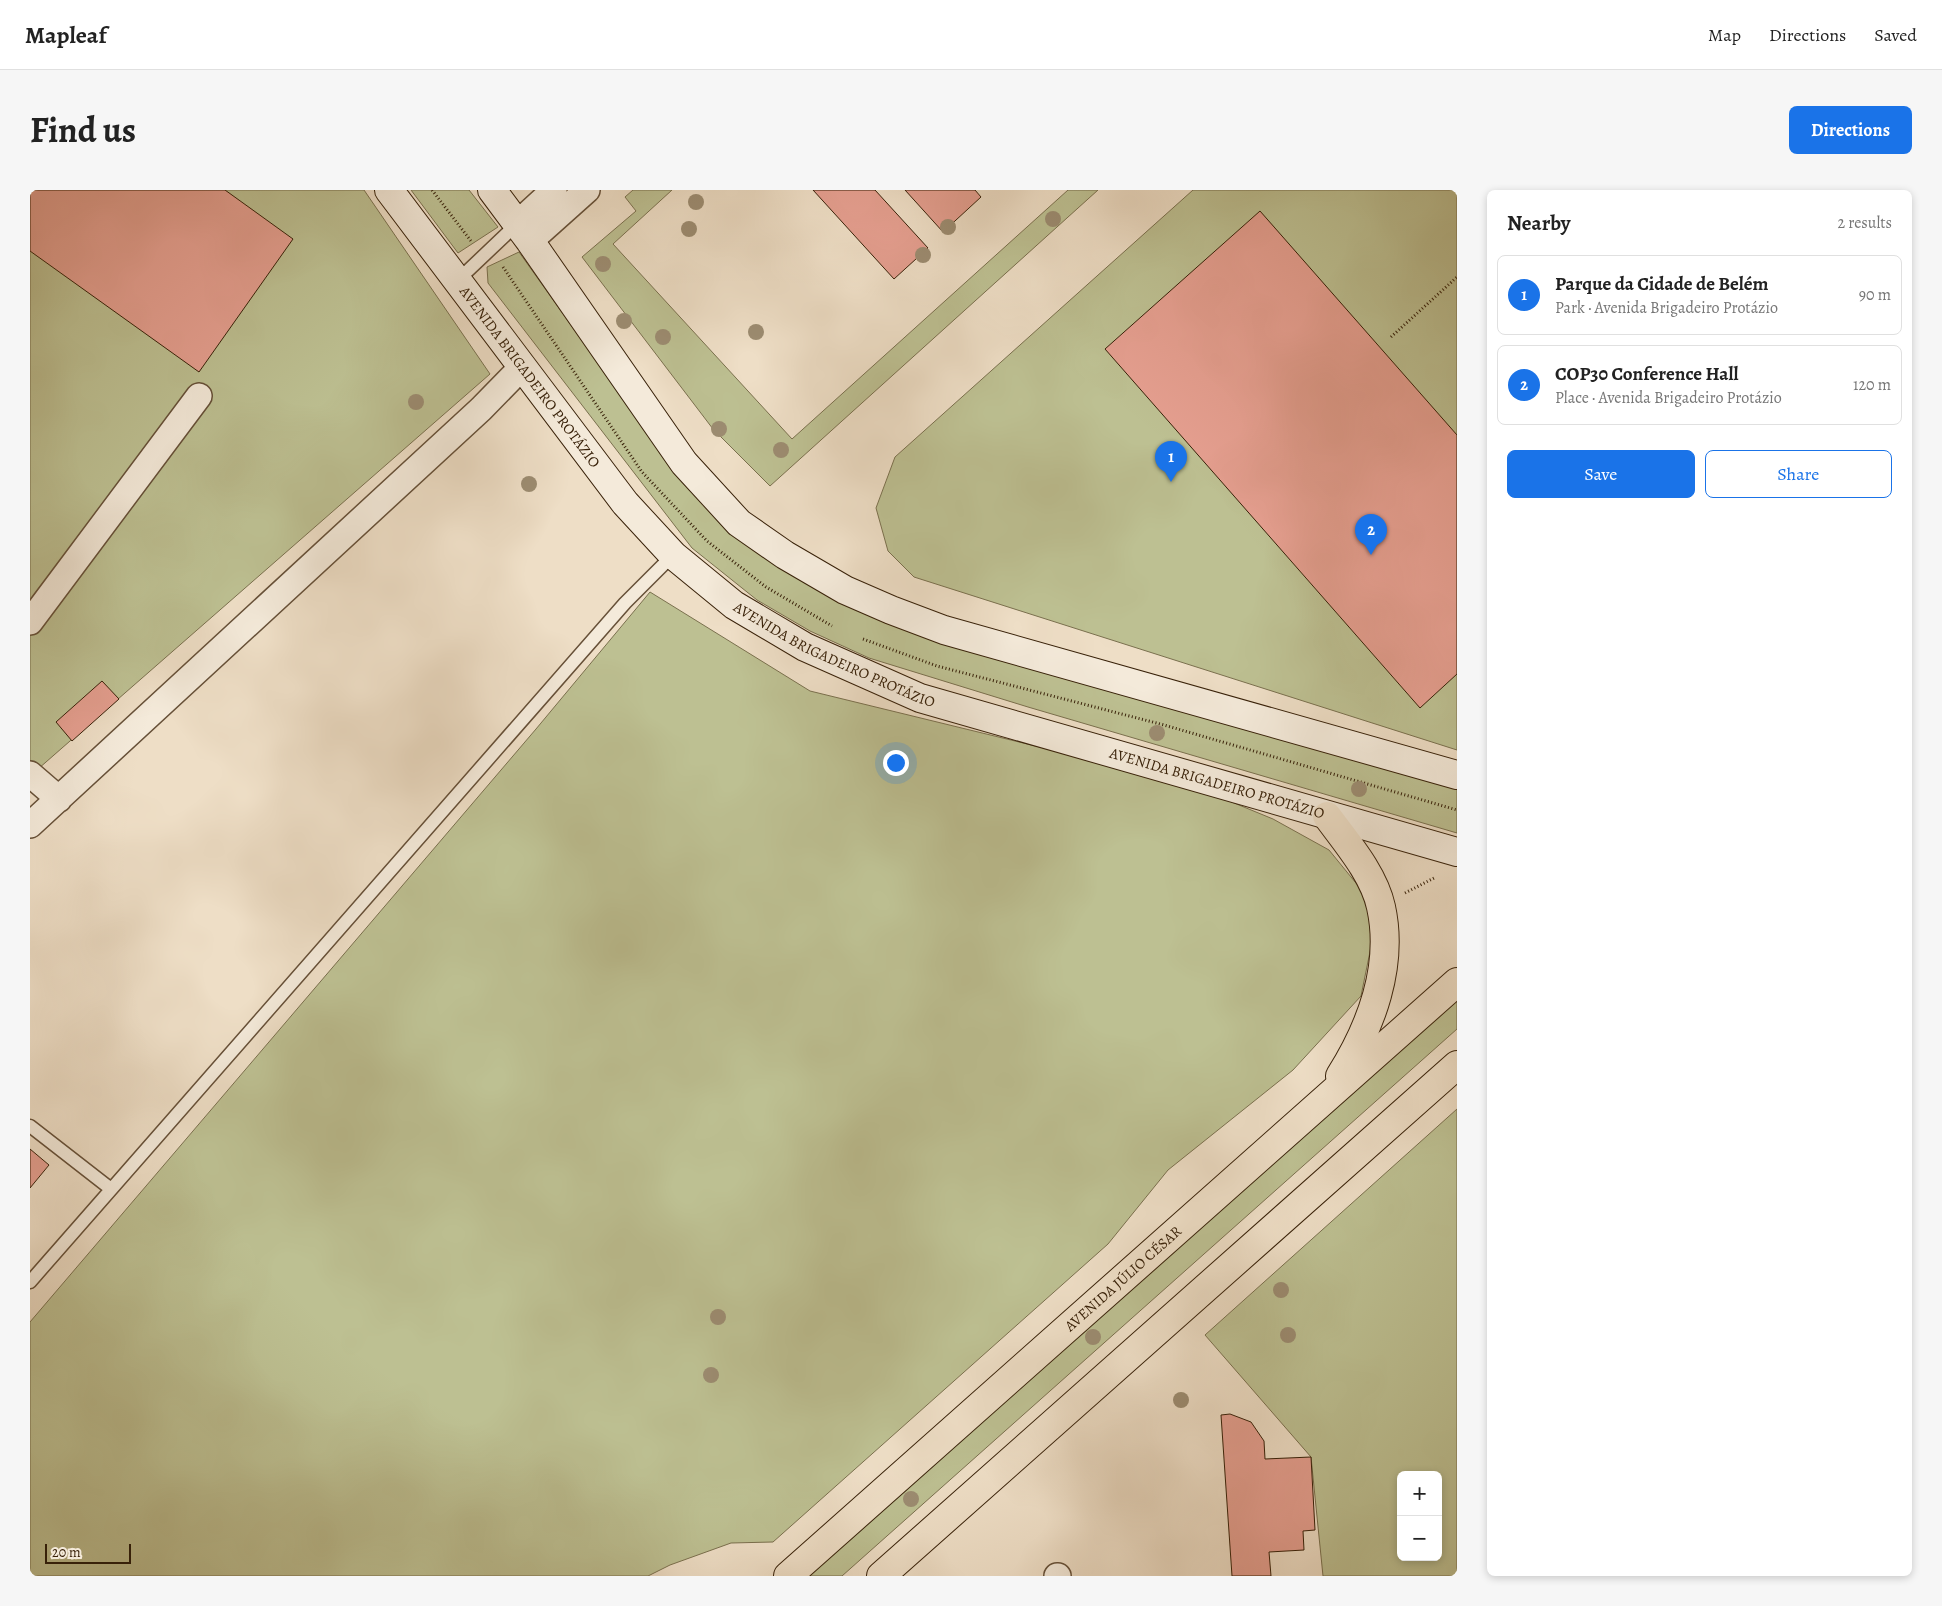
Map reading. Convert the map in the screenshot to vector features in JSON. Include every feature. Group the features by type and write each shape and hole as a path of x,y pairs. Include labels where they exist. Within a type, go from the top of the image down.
{"main road":[{"name":"AVENIDA BRIGADEIRO PROTÁZIO","path":"389,190 625,503 673,554 734,605 805,647 920,698 1326,816 1457,852"},
{"path":"492,190 684,463 739,523 785,555 837,585 891,610 944,630 1457,775"},
{"path":"1326,816 1353,852 1368,877 1381,906 1385,946 1381,981 1372,1016 1349,1062 1328,1096"},
{"name":"AVENIDA JÚLIO CÉSAR","path":"788,1576 1457,982"},
{"path":"881,1576 1457,1065"}],"street":[{"path":"523,232 554,190"},
{"path":"523,232 587,190"},
{"path":"30,825 481,409 522,367"},
{"path":"30,622 199,396"},
{"path":"30,774 59,799"}],"lane":[{"path":"457,281 523,232"},
{"path":"30,1282 625,603 673,554"},
{"path":"30,1126 112,1189"}],"path":[{"path":"1391,337 1457,276"},
{"path":"1402,895 1436,877"}],"green space":[{"path":"30,190 364,190 490,374 30,776"},
{"path":"411,190 469,190 498,227 458,253"},
{"path":"633,190 672,190 613,244 792,439 1068,190 1098,190 770,486 713,429 582,257 636,211 625,197"},
{"path":"1193,190 1457,190 1457,750 914,577 888,551 876,508 895,457"},
{"path":"519,252 598,363 711,506 825,589 1457,786 1457,833 1028,707 869,658 810,631 757,600 692,548 488,283 487,267"},
{"path":"650,592 810,691 1183,782 1273,819 1329,850 1360,888 1375,927 1361,996 1293,1070 1168,1170 1108,1244 773,1542 731,1543 670,1565 648,1576 30,1576 30,1322 536,729"},
{"path":"1457,999 1457,1029 842,1576 809,1576"},
{"path":"1457,1109 1457,1576 1323,1576 1311,1457 1205,1335"}],"building":[{"path":"30,190 225,190 293,239 199,372 30,251"},
{"path":"813,190 875,190 928,248 894,279"},
{"path":"905,190 975,190 981,197 943,232"},
{"path":"1260,211 1457,435 1457,674 1420,708 1105,349"},
{"path":"102,681 119,699 72,741 56,722"},
{"path":"30,1149 49,1165 30,1188"},
{"path":"1230,1414 1251,1422 1264,1441 1265,1459 1311,1457 1315,1530 1303,1531 1304,1550 1269,1552 1271,1576 1232,1576 1221,1415"}],"place":[{"name":"Parque da Cidade de Belém","path":"1171,482"},
{"name":"COP30 Conference Hall","path":"1371,555"}]}
